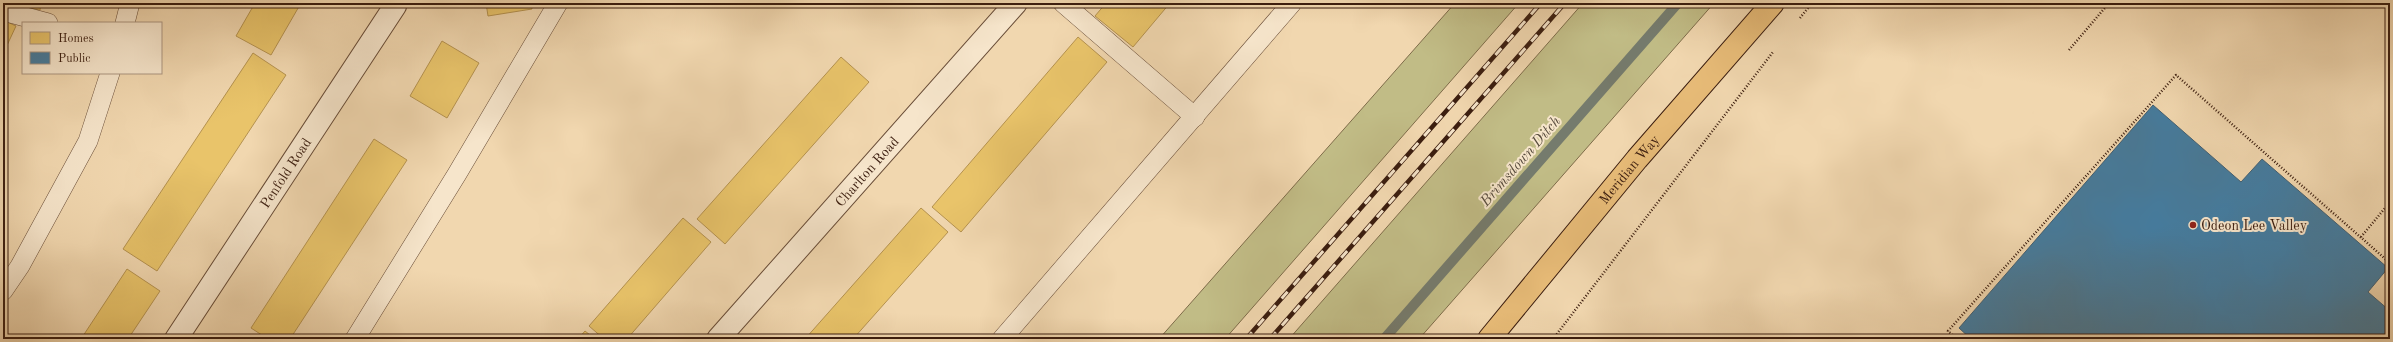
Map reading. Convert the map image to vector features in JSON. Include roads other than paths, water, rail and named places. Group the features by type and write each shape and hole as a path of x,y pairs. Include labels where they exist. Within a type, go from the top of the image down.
{"main road":[{"name":"Meridian Way","path":"1489,339 1638,159 1773,3"}],"street":[{"name":"Charlton Road","path":"718,339 1016,3"},
{"name":"Penfold Road","path":"176,339 395,6"}],"lane":[{"path":"125,22 130,3"},
{"path":"355,339 457,174 558,3"},
{"path":"1063,3 1195,116"},
{"path":"1002,339 1292,3"},
{"path":"3,11 44,22"},
{"path":"3,291 20,266 88,141 110,74"}],"waterway":[{"name":"Brimsdown Ditch","path":"1384,339 1678,3"}],"railway":[{"path":"1246,339 1541,3"},
{"path":"1270,339 1565,3"}],"place":[{"name":"Odeon Lee Valley","path":"2193,225"}]}
